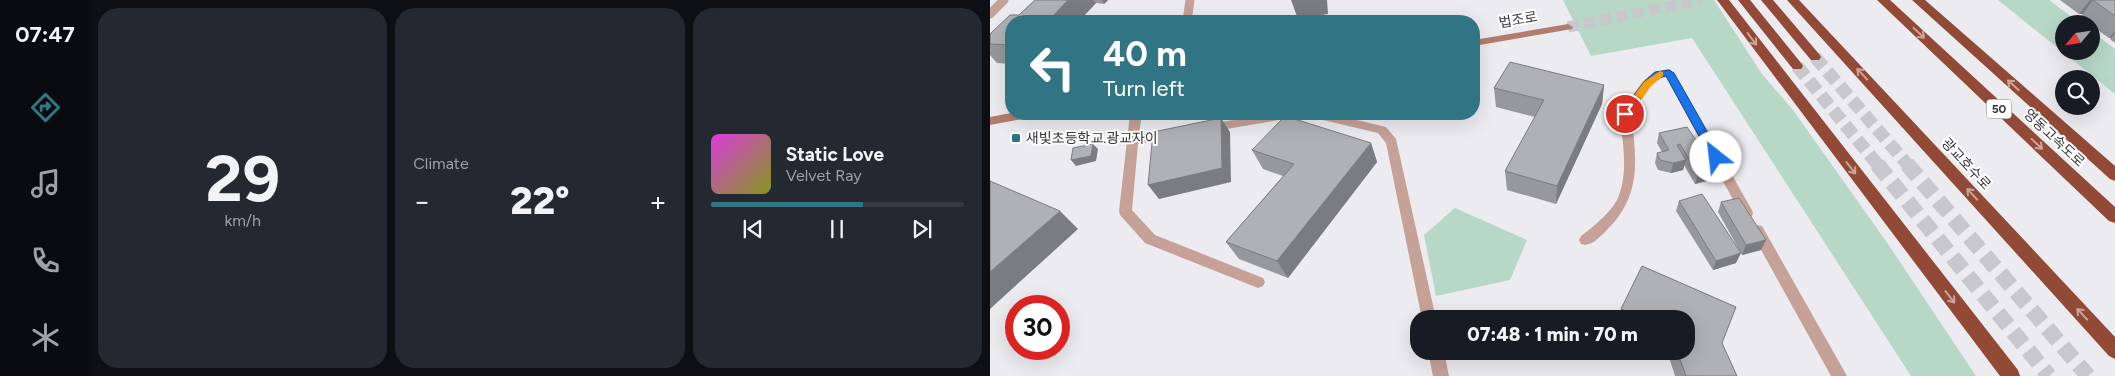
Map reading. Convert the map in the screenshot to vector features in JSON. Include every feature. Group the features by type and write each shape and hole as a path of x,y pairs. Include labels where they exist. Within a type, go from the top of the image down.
{"highway":[{"path":"1723,0 2011,376"},
{"path":"1744,0 1797,66"},
{"path":"1767,0 1815,57"},
{"name":"광교호수로","path":"1793,0 2115,350"},
{"name":"영동고속도로","path":"1883,0 2115,217"},
{"name":"영동고속도로","path":"1918,0 2115,175"}],"street":[{"name":"법조로","path":"1480,42 1568,27"},
{"path":"1586,240 1608,221 1624,198 1630,163 1625,114 1647,84 1658,74 1669,73 1838,376"},
{"path":"990,120 1005,118"},
{"path":"1135,120 1125,211 1150,238 1258,282"},
{"path":"1198,130 1257,120"},
{"path":"1340,120 1382,130 1392,142 1427,310"},
{"path":"1132,141 1180,133"},
{"path":"1438,360 1441,376"}],"lane":[{"path":"990,14 1004,0"},
{"path":"1188,15 1190,0"}],"green space":[{"path":"1563,0 1714,0 1762,74 1793,110 1888,244 1976,376 1911,376 1692,38 1591,56"},
{"path":"1998,0 2049,0 2069,15 2055,15 2055,46"},
{"path":"2100,38 2115,49 2115,94 2100,82 2100,70 2085,70 2073,60 2100,60"},
{"path":"1455,208 1527,240 1510,280 1436,296 1424,235"}],"building":[{"path":"1035,0 1068,0 1054,15 1019,15"},
{"path":"2093,0 2115,0 2115,16"},
{"path":"1005,20 1005,45 990,44 990,34"},
{"path":"1510,62 1604,85 1557,186 1505,171 1544,100 1494,88"},
{"path":"1211,120 1221,120 1222,168 1148,185 1153,132"},
{"path":"1281,120 1298,120 1371,143 1277,261 1226,242 1294,164 1252,150"},
{"path":"1687,127 1696,140 1702,138 1721,168 1698,174 1680,144 1677,145 1686,160 1673,163 1660,160 1657,153 1669,150 1659,133"},
{"path":"1093,144 1091,156 1071,160 1073,148"},
{"path":"990,181 1060,211 990,272"},
{"path":"1702,194 1741,253 1716,261 1679,201"},
{"path":"1739,198 1766,240 1746,245 1721,202"},
{"path":"1642,266 1736,307 1722,343 1737,376 1686,376 1680,360 1695,360 1695,310 1621,309"}],"tunnel":[{"path":"1568,27 1701,0"},
{"path":"1815,57 1908,165"},
{"path":"1797,66 1878,165"},
{"path":"1877,164 2049,376"},
{"path":"1907,164 2088,376"}],"slow traffic":[{"path":"1638,97 1647,84 1660,74"}],"place":[{"name":"새빛초등학교.광교자이","path":"1016,138"}],"route":[{"path":"1625,114 1647,84 1658,74 1669,73 1716,157"}]}
